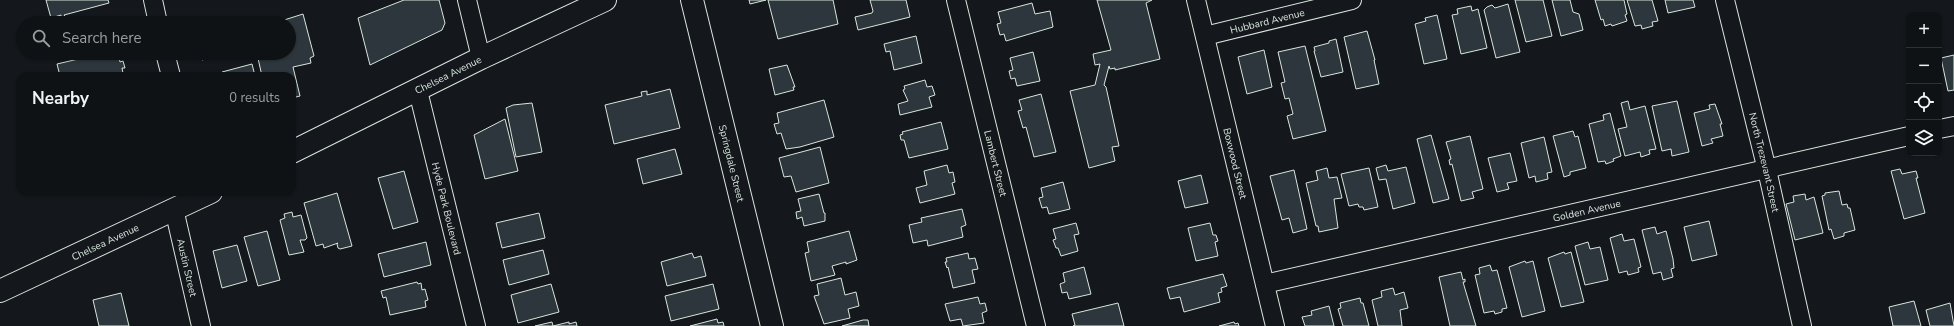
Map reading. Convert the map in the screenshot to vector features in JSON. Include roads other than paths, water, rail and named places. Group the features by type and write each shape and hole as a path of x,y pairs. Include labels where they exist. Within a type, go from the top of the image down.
{"main road":[{"name":"Chelsea Avenue","path":"296,150 418,91 481,58 605,0"},
{"name":"Springdale Street","path":"692,0 772,326"},
{"name":"Chelsea Avenue","path":"0,291 174,209 198,196"}],"street":[{"path":"153,0 156,16"},
{"path":"467,0 481,58"},
{"name":"Lambert Street","path":"956,0 1036,326"},
{"name":"Boxwood Street","path":"1196,0 1275,326"},
{"name":"Hubbard Avenue","path":"1205,36 1352,0"},
{"name":"North Trezevant Street","path":"1725,0 1767,170 1802,326"},
{"path":"167,60 169,72"},
{"name":"Hyde Park Boulevard","path":"418,91 476,326"},
{"path":"1942,128 1954,126"},
{"name":"Golden Avenue","path":"1265,284 1767,170 1906,137"},
{"name":"Austin Street","path":"174,209 201,326"}]}
